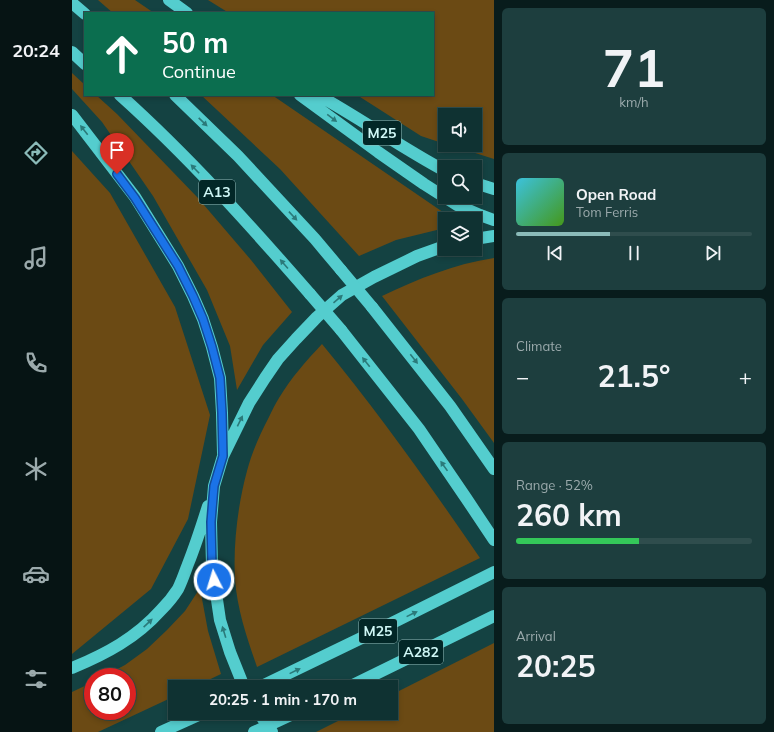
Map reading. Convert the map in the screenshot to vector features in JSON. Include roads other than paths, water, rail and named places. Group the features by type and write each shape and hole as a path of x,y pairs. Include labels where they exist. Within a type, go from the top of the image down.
{"highway":[{"path":"169,0 186,12"},
{"path":"72,3 84,13"},
{"path":"72,52 84,63"},
{"name":"A13","path":"121,96 173,146 253,229 341,330 419,429 494,540"},
{"name":"A13","path":"176,96 238,156 315,239 372,307 450,406 494,469"},
{"path":"301,96 424,184 457,205 494,220"},
{"name":"M25","path":"320,96 417,156 438,167"},
{"path":"72,115 135,198 178,266 193,296 203,319 220,378 223,456"},
{"path":"482,185 494,189"},
{"path":"482,238 494,236"},
{"path":"72,668 101,655 135,635 148,624 178,589 194,548 223,456 249,403 278,359 317,317 342,295 374,277 417,256 438,248"},
{"path":"214,486 211,522 212,566 220,620 241,680"},
{"name":"M25","path":"274,680 494,572"},
{"name":"A282","path":"363,680 494,616"},
{"path":"161,732 188,720"},
{"path":"264,720 272,732"},
{"path":"254,732 280,720"}]}
